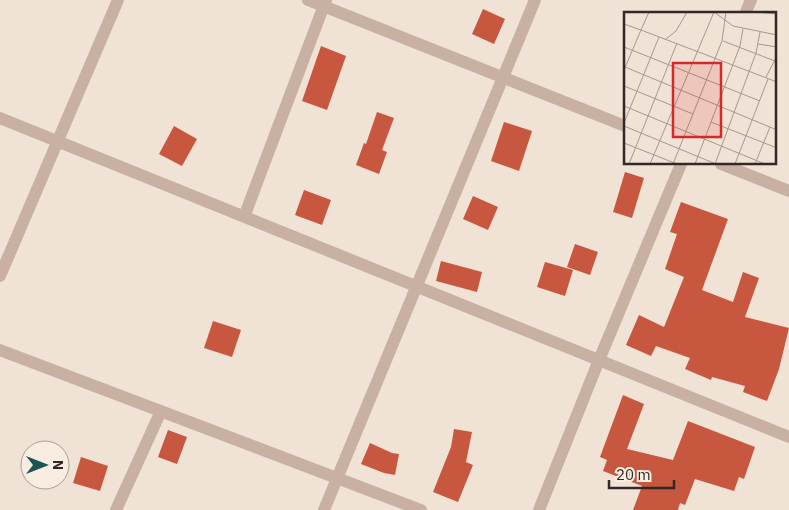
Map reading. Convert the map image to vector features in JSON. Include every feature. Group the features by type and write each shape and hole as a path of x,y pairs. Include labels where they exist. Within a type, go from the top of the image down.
{"street":[{"path":"0,276 118,0"},
{"path":"308,0 325,3 624,126"},
{"path":"324,510 535,0"},
{"path":"746,12 751,0"},
{"path":"244,217 325,3"},
{"path":"0,118 789,436"},
{"path":"538,510 681,165"},
{"path":"724,165 789,191"},
{"path":"0,350 421,510"},
{"path":"116,510 161,411"}],"building":[{"path":"483,9 505,19 494,44 472,34"},
{"path":"321,46 346,56 327,110 302,101"},
{"path":"377,112 394,118 382,150 387,152 379,174 356,165 364,143 366,144"},
{"path":"504,122 532,131 519,171 491,161"},
{"path":"174,126 197,139 182,166 159,154"},
{"path":"625,172 644,178 632,218 613,212"},
{"path":"304,190 331,200 322,225 295,215"},
{"path":"473,196 498,207 488,230 463,219"},
{"path":"681,202 728,219 702,290 733,302 743,272 759,278 745,317 789,328 779,369 767,401 743,392 745,386 712,377 711,380 685,369 690,358 656,346 651,356 626,345 639,315 664,327 684,277 665,269 677,234 670,232"},
{"path":"575,244 598,252 590,275 567,267"},
{"path":"441,261 482,272 477,292 436,281"},
{"path":"545,262 573,270 565,296 537,287"},
{"path":"213,321 241,330 232,357 204,348"},
{"path":"623,395 644,404 627,449 673,460 688,421 755,447 744,479 739,477 734,491 695,479 685,505 680,503 678,510 633,510 642,486 603,471 607,460 600,457"},
{"path":"454,429 472,432 466,462 473,465 458,502 433,492 451,447"},
{"path":"168,430 187,437 177,464 158,457"},
{"path":"370,443 392,453 399,454 395,475 361,464"},
{"path":"81,457 108,466 100,491 73,483"}]}
